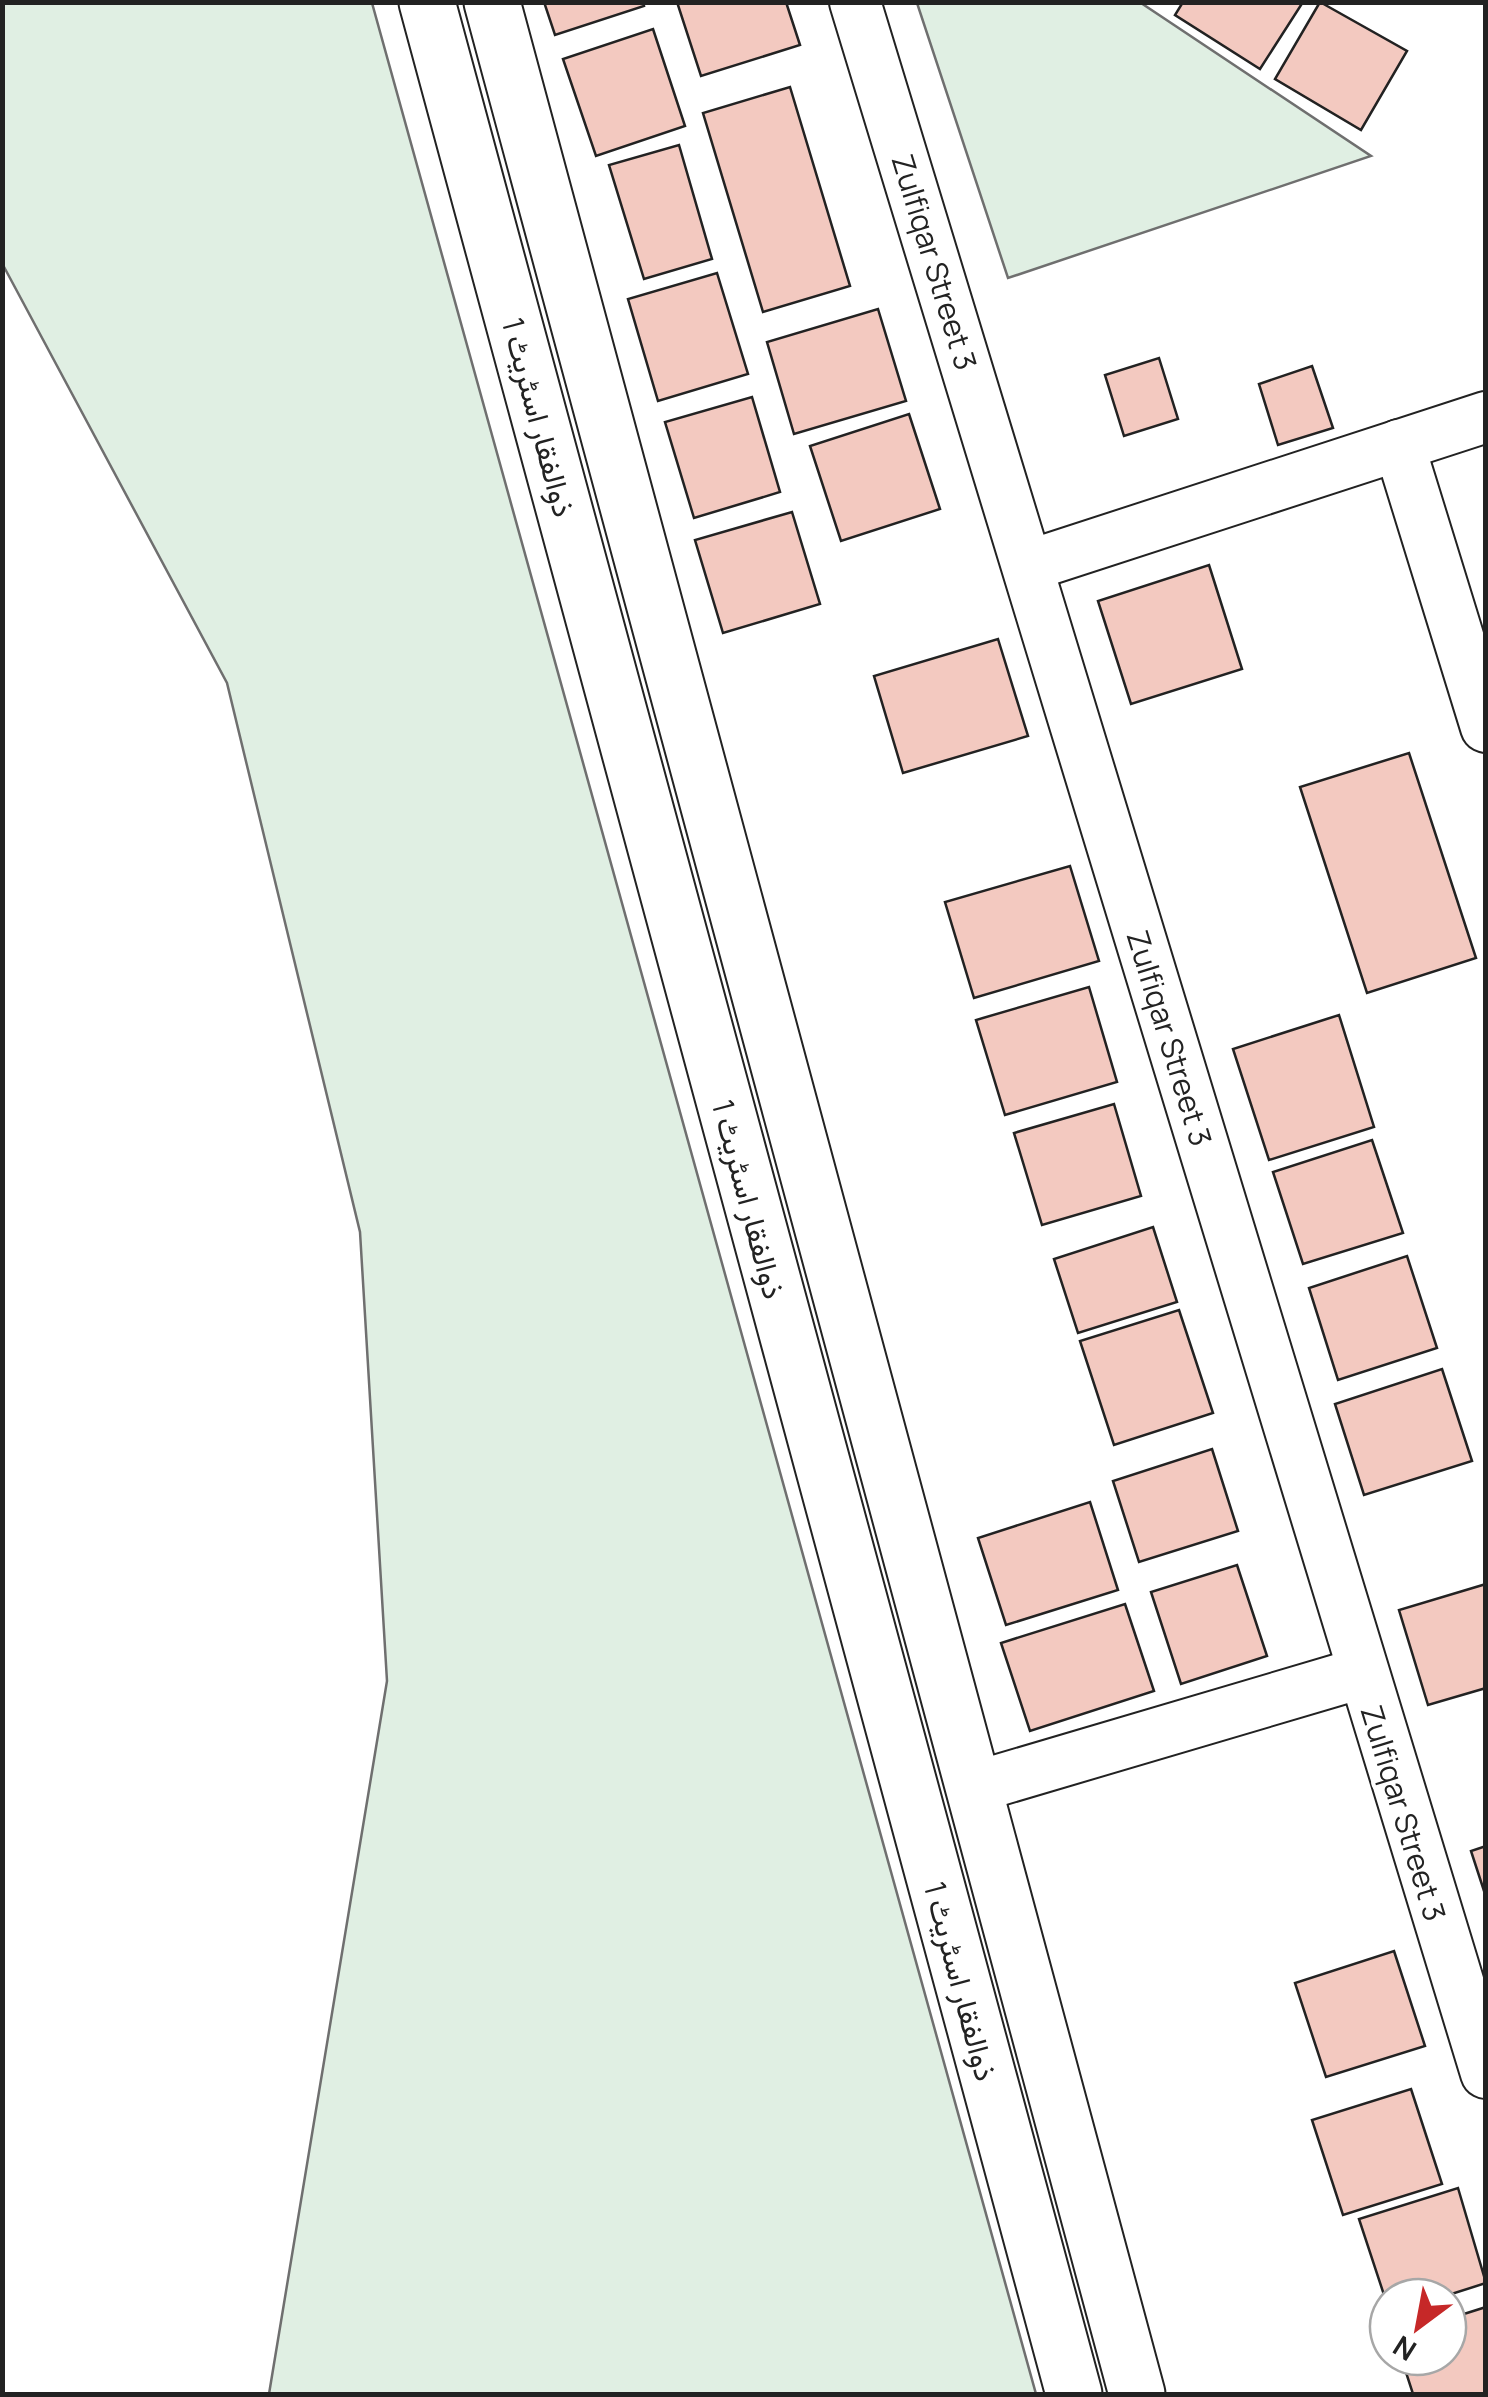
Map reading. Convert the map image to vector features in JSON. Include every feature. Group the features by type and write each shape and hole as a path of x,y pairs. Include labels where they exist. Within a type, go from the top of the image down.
{"main road":[{"name":"ذوالفقار اسٹریٹ 1","path":"427,2 1074,2394"},
{"name":"ذوالفقار اسٹریٹ 1","path":"492,2 1138,2394"}],"street":[{"name":"Zulfiqar Street 3","path":"854,2 1361,1674 1486,2072"},
{"path":"1028,566 1486,417"},
{"path":"1399,445 1486,727"},
{"path":"972,1788 1361,1674"}],"green space":[{"path":"2,3 372,3 1036,2394 269,2394 387,1681 360,1232 227,683 3,265"},
{"path":"917,3 1141,3 1371,156 1008,278"}],"building":[{"path":"544,2 643,2 644,6 555,35"},
{"path":"677,2 786,2 800,45 701,76"},
{"path":"1183,2 1303,2 1260,69 1175,15"},
{"path":"1320,2 1407,51 1361,130 1275,79"},
{"path":"653,29 685,126 596,156 563,59"},
{"path":"790,87 850,286 763,312 703,113"},
{"path":"679,145 712,259 644,279 609,165"},
{"path":"717,273 748,374 658,401 628,299"},
{"path":"878,309 906,401 794,434 767,342"},
{"path":"1159,358 1178,419 1124,436 1105,375"},
{"path":"1312,366 1333,428 1278,445 1259,384"},
{"path":"752,397 780,492 694,518 665,422"},
{"path":"909,414 940,509 841,541 810,446"},
{"path":"792,512 820,604 723,633 695,540"},
{"path":"1209,565 1242,669 1131,704 1098,601"},
{"path":"998,639 1028,736 903,773 874,676"},
{"path":"1409,753 1476,958 1367,993 1300,787"},
{"path":"1070,866 1099,961 974,998 945,902"},
{"path":"1089,987 1117,1082 1005,1115 976,1020"},
{"path":"1339,1015 1374,1127 1269,1160 1233,1049"},
{"path":"1114,1104 1141,1196 1042,1225 1014,1133"},
{"path":"1372,1140 1403,1233 1303,1264 1273,1172"},
{"path":"1153,1227 1177,1302 1078,1333 1054,1259"},
{"path":"1407,1256 1437,1348 1338,1380 1309,1288"},
{"path":"1179,1310 1213,1413 1114,1445 1080,1341"},
{"path":"1442,1369 1472,1461 1364,1495 1335,1404"},
{"path":"1212,1449 1238,1531 1139,1562 1113,1481"},
{"path":"1090,1502 1118,1590 1006,1625 978,1538"},
{"path":"1237,1565 1267,1656 1181,1684 1151,1592"},
{"path":"1486,1584 1486,1688 1428,1705 1399,1610"},
{"path":"1125,1604 1154,1691 1030,1731 1001,1643"},
{"path":"1486,1846 1486,1897 1471,1851"},
{"path":"1394,1951 1425,2046 1326,2077 1295,1983"},
{"path":"1411,2089 1442,2184 1343,2215 1312,2120"},
{"path":"1458,2188 1486,2283 1468,2289 1468,2277 1378,2277 1359,2219"},
{"path":"1486,2307 1486,2394 1413,2394 1407,2377 1468,2377 1468,2313"}]}
